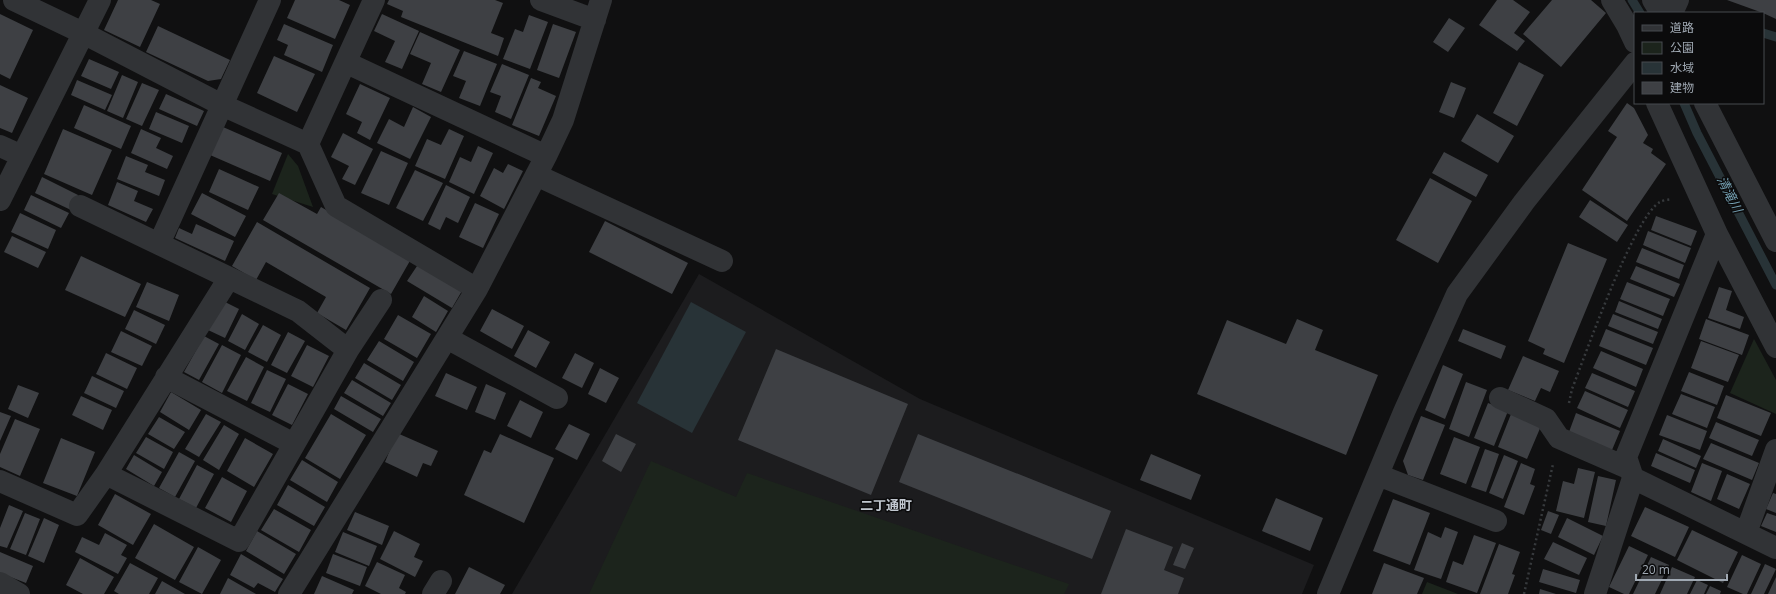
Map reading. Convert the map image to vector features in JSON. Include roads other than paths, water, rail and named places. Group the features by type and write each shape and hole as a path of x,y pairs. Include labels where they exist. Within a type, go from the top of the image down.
{"street":[{"path":"14,0 83,33 222,105 308,144 336,206 477,289"},
{"path":"0,200 100,0"},
{"path":"159,244 270,0"},
{"path":"308,144 347,63 374,0"},
{"path":"289,594 477,289 541,166 562,120 598,10 541,0"},
{"path":"1612,0 1634,40"},
{"path":"1653,0 1660,12"},
{"path":"1672,12 1678,0"},
{"path":"347,63 722,261"},
{"path":"1328,594 1404,412 1458,294 1524,202 1634,64"},
{"path":"1657,104 1717,234 1776,346"},
{"path":"1706,104 1776,241"},
{"path":"0,146 22,156"},
{"path":"80,206 298,312 348,350"},
{"path":"1595,594 1631,473 1626,457 1717,234"},
{"path":"0,481 77,515 106,474 229,278"},
{"path":"106,474 239,541 348,350 381,300"},
{"path":"447,338 557,398"},
{"path":"166,377 294,444"},
{"path":"1500,398 1546,419 1559,438 1631,473 1776,548"},
{"path":"1746,533 1776,450"},
{"path":"1378,475 1496,521"},
{"path":"0,583 19,594"}],"water":[{"path":"691,302 746,332 692,433 637,403"}],"waterway":[{"name":"清滝川","path":"1632,0 1639,12"},
{"path":"1764,33 1776,37"},
{"name":"清滝川","path":"1684,104 1697,133 1776,285"}],"district":[{"name":"二丁通町","path":"886,505"}]}
